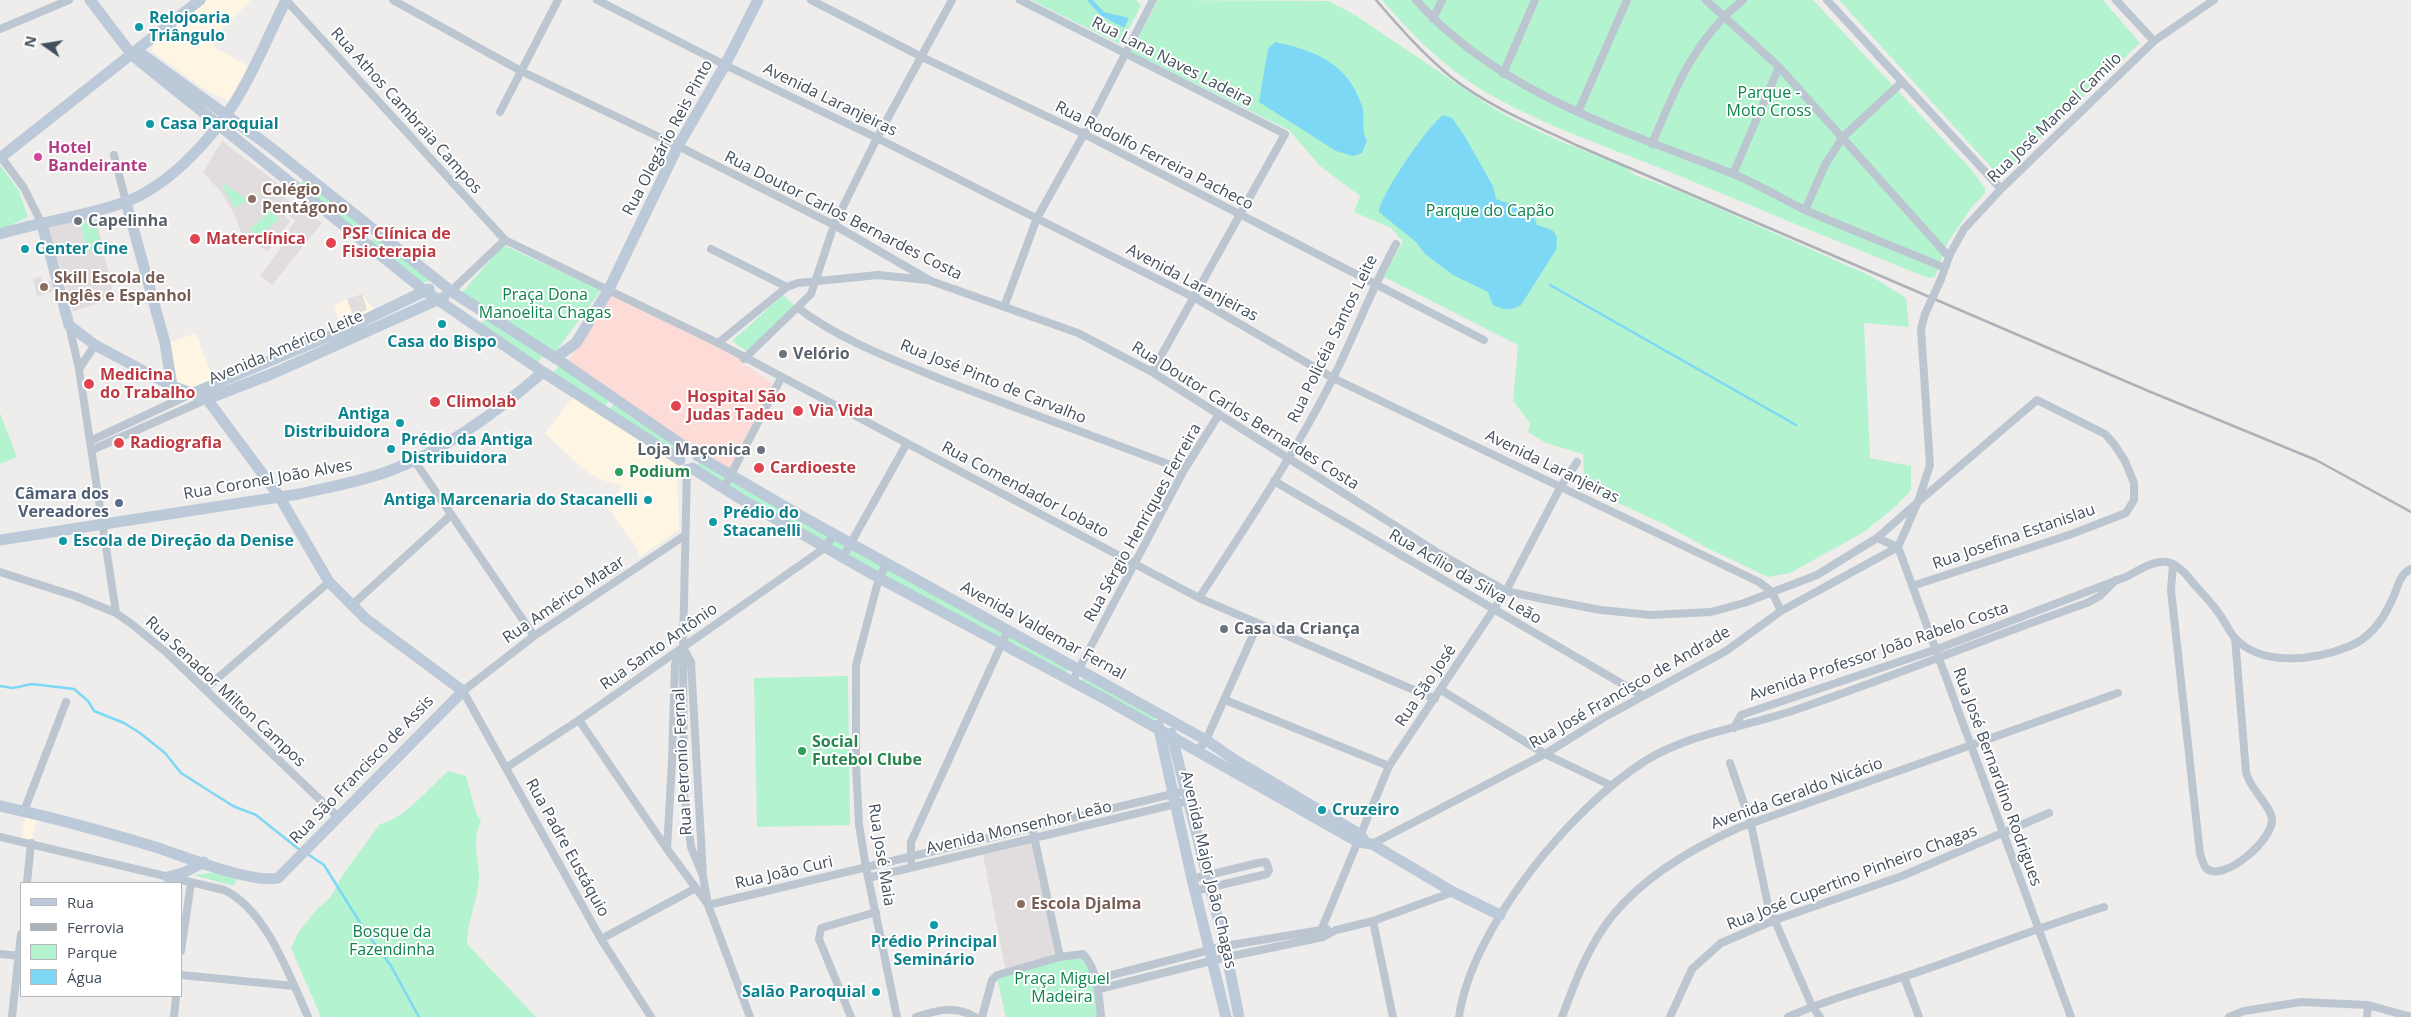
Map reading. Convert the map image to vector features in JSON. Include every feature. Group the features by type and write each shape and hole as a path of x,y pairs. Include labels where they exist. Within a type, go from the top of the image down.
{"street":[{"path":"0,29 69,0"},
{"path":"90,0 133,52 259,160 425,292 543,372 687,465 697,464 693,452 555,358 451,292 227,114 133,52"},
{"path":"116,613 79,369 69,325 42,224 24,188 1,157 200,0"},
{"path":"0,234 126,202 172,175 218,125 234,104 286,0"},
{"name":"Rua Athos Cambraia Campos","path":"286,0 505,240"},
{"name":"Rua Doutor Carlos Bernardes Costa","path":"393,0 521,71 678,146 834,225 931,281 1078,333 1152,372 1218,416 1288,457 1435,551 1506,591 1602,610 1651,615 1711,612 1744,603 1817,575 1877,538 2032,402 2040,400 2105,434 2114,444 2125,461 2134,483 2134,500 2126,513"},
{"path":"500,112 558,0"},
{"name":"Avenida Laranjeiras","path":"597,0 1195,298 1333,378 1758,582 1772,592"},
{"name":"Rua Olegário Reis Pinto","path":"608,291 678,146 725,65 758,0"},
{"name":"Rua Rodolfo Ferreira Pacheco","path":"811,0 922,58 1084,134 1375,282 1484,340"},
{"path":"744,358 811,294 834,225 877,138 952,0"},
{"name":"Rua Lana Naves Ladeira","path":"1020,0 1285,134 1240,214"},
{"path":"1004,307 1037,218 1084,134 1153,0"},
{"path":"1416,0 1433,19 1470,50 1503,74 1578,112 1652,144 1733,174 1805,210 1945,268"},
{"path":"1433,19 1442,0"},
{"path":"1503,74 1535,0"},
{"path":"1578,112 1627,0"},
{"path":"1706,0 1779,67 1949,257"},
{"path":"1652,144 1687,64 1723,16 1743,0"},
{"path":"1827,0 2001,189"},
{"path":"2116,0 2154,42"},
{"name":"Rua José Manoel Camilo","path":"1918,502 1930,465 1921,328 1949,257 1964,229 2001,189 2154,42 2214,0"},
{"path":"1733,174 1779,67"},
{"path":"1805,210 1826,163 1843,137 1902,82"},
{"path":"259,160 269,146"},
{"path":"114,155 165,343 172,386"},
{"path":"294,188 304,175"},
{"path":"326,214 337,201"},
{"path":"1152,372 1195,298 1240,214"},
{"path":"365,244 375,231"},
{"path":"451,292 505,240 608,291 576,343 555,358"},
{"name":"Rua Policéia Santos Leite","path":"1200,598 1274,481 1333,378 1375,282 1396,244"},
{"path":"711,249 787,287"},
{"path":"396,268 406,256"},
{"path":"718,343 787,287 814,281 878,275 931,281"},
{"name":"Avenida Américo Leite","path":"378,321 439,282"},
{"name":"Rua Comendador Lobato","path":"608,291 718,343 1200,598 1435,699"},
{"name":"Avenida Américo Leite","path":"92,450 166,416 258,379 272,367 314,348 378,321 439,301 451,292"},
{"name":"Rua José Pinto de Carvalho","path":"798,308 832,331 919,370 1012,407 1184,470"},
{"path":"476,326 486,314"},
{"path":"69,325 94,345 172,386 207,399 279,496 329,582 351,606 396,643 462,691"},
{"path":"506,347 515,333"},
{"path":"79,369 94,345"},
{"name":"Rua Coronel João Alves","path":"0,540 103,525 347,484 389,471 438,447 486,417 543,372 554,369 555,358"},
{"name":"Avenida Américo Leite","path":"90,441 230,376 252,368 272,367"},
{"path":"252,368 258,379"},
{"path":"230,376 235,389"},
{"path":"724,488 781,378"},
{"path":"575,393 584,379"},
{"path":"174,402 179,411"},
{"path":"161,408 166,416"},
{"path":"146,415 152,423"},
{"name":"Rua Sérgio Henriques Ferreira","path":"1072,682 1184,470 1218,416"},
{"path":"637,432 645,420"},
{"path":"131,422 136,430"},
{"path":"112,431 117,439"},
{"path":"653,443 662,431"},
{"path":"843,557 907,443"},
{"path":"687,465 682,452 693,452"},
{"name":"Avenida Valdemar Fernal","path":"693,452 803,518 1156,711 1206,740 1364,841"},
{"path":"414,460 534,636"},
{"name":"Rua São José","path":"1323,937 1322,928 1364,841 1389,766 1506,591 1561,486 1577,462"},
{"name":"Avenida Valdemar Fernal","path":"687,465 768,515 879,578 1105,699 1228,770 1364,841 1453,892 1500,915"},
{"name":"Rua Petronio Fernal","path":"687,465 684,536 684,792 691,846 703,876"},
{"name":"Rua Acílio da Silva Leão","path":"1274,481 1643,696"},
{"path":"741,499 748,486"},
{"path":"768,515 776,502"},
{"path":"1877,538 1898,547 1918,502"},
{"name":"Rua Josefina Estanislau","path":"1912,586 2069,535 2126,513"},
{"path":"351,606 451,515"},
{"path":"796,530 803,518"},
{"path":"826,547 833,534"},
{"name":"Rua Américo Matar","path":"462,691 534,636 684,536"},
{"name":"Rua Santo Antônio","path":"507,767 579,720 826,547"},
{"name":"Rua José Bernardino Rodrigues","path":"1898,547 2071,1017"},
{"name":"Rua José Francisco de Andrade","path":"1364,841 1545,754 1643,696 1726,651 1781,611 1898,547"},
{"name":"Avenida Professor João Rabelo Costa","path":"1734,728 1741,714 1788,700 1937,649 2116,580 2152,564 2166,562 2173,564"},
{"name":"Rua José Maia","path":"887,563 879,578 856,665 855,681 859,825 897,1017"},
{"path":"2173,564 2171,590 2200,854 2204,866 2209,870 2223,871 2230,868 2262,843 2271,825 2270,813 2251,786 2246,772 2235,638"},
{"path":"2173,564 2188,577 2212,604 2235,638 2247,647 2267,656 2286,658 2310,657 2349,646 2368,636 2383,618 2393,600 2400,580 2411,569"},
{"name":"Rua Senador Milton Campos","path":"0,572 75,596 116,613 168,653 338,817"},
{"path":"1459,1017 1462,999 1483,947 1500,915 1529,874 1563,834 1610,785 1646,760 1683,742 1792,712 1939,660 2050,616 2087,604 2100,596 2116,580"},
{"path":"911,594 918,581"},
{"path":"205,689 329,582"},
{"path":"1772,592 1781,611"},
{"path":"940,610 947,596"},
{"path":"2047,606 2050,616"},
{"path":"968,625 975,612"},
{"path":"1197,752 1206,740 1258,624"},
{"path":"913,867 910,857 911,842 1008,630"},
{"name":"Rua Petronio Fernal","path":"667,849 675,664 683,647"},
{"name":"Rua Petronio Fernal","path":"683,647 690,662 703,876 708,905 750,1017"},
{"path":"1032,660 1039,647"},
{"path":"1882,668 1886,679"},
{"path":"1105,699 1112,687"},
{"path":"1440,690 1545,754 1610,785"},
{"name":"Rua Padre Eustáquio","path":"462,691 507,767 601,939 651,1017"},
{"name":"Rua São Francisco de Assis","path":"204,862 270,880 285,873 462,691"},
{"name":"Avenida Geraldo Nicácio","path":"1562,1017 1578,976 1613,915 1653,878 1704,843 1751,824 2118,693"},
{"path":"1225,700 1389,766"},
{"path":"1788,700 1792,712"},
{"path":"24,811 66,702"},
{"name":"Avenida Major João Chagas","path":"1156,711 1193,885 1226,1017"},
{"name":"Avenida Major João Chagas","path":"1168,719 1226,951 1239,1017"},
{"name":"Rua Petronio Fernal","path":"579,720 667,849 708,905"},
{"path":"1228,770 1235,760"},
{"name":"Rua Petronio Fernal","path":"672,762 684,792"},
{"path":"1730,763 1751,824 1768,904 1812,1006 1820,1017"},
{"path":"1174,800 1187,796"},
{"name":"Avenida Monsenhor Leão","path":"866,867 952,848 1138,802 1174,800"},
{"name":"Avenida Monsenhor Leão","path":"868,878 1108,821 1142,812 1174,800"},
{"path":"1138,802 1142,812"},
{"path":"0,806 24,811 204,862"},
{"path":"1106,810 1108,821"},
{"name":"Rua José Cupertino Pinheiro Chagas","path":"1670,1017 1692,969 1721,943 1774,920 1902,876 2004,834 2049,813"},
{"path":"1067,819 1070,829"},
{"path":"1032,827 1060,957"},
{"path":"0,837 224,890 243,902 254,914 276,949 308,1017"},
{"path":"986,839 988,848"},
{"path":"27,882 31,843"},
{"path":"952,848 954,858"},
{"path":"168,877 183,873 204,862"},
{"path":"1266,862 1268,866 1268,874 1210,887 1193,885 1207,876 1258,863 1266,862"},
{"name":"Rua João Curi","path":"708,905 866,867"},
{"path":"182,944 191,882"},
{"path":"601,939 696,888"},
{"path":"1096,979 1153,964 1323,937 1336,930 1373,921 1453,892"},
{"path":"1788,1017 1812,1006 1904,977 2104,906"},
{"path":"851,1017 819,939 821,928 876,912"},
{"path":"1373,921 1394,1017"},
{"path":"1099,989 1156,974 1226,951 1322,928 1336,930"},
{"path":"0,954 20,956 12,1017"},
{"path":"982,1017 992,980 997,975 1060,957 1083,954 1088,959 1099,989 1101,1017"},
{"path":"1153,964 1156,974"},
{"path":"182,975 294,986"},
{"path":"1904,977 1919,1017"},
{"path":"174,1017 176,997"},
{"path":"2228,1017 2244,1011 2301,1002 2368,1005 2411,1017"},
{"path":"2367,1017 2368,1005"},
{"path":"916,1017 945,1009 967,1012 975,1017"}],"shaded area":[{"path":"207,0 251,0 222,29 213,46 250,67 232,103 203,88 152,51 153,42"},
{"name":"Colégio Pentágono","path":"222,141 285,189 282,195 306,215 308,213 322,223 272,285 260,276 291,234 289,229 295,221 275,205 290,221 267,252 241,232 235,215 221,192 203,172"},
{"path":"95,213 114,298 73,312 61,269 46,227"},
{"name":"Skill Escola de Inglês e Espanhol","path":"41,276 43,283 51,281 54,291 37,296 33,279"},
{"path":"362,294 374,310 341,325 333,305"},
{"path":"362,294 367,310 353,315 347,299"},
{"name":"Hospital São Judas Tadeu","path":"611,294 745,360 732,384 744,364 773,384 730,474 699,455 696,449 567,363"},
{"path":"196,333 213,379 188,391 173,381 165,344"},
{"path":"573,397 677,459 679,530 640,557 635,545 608,508 622,486 599,479 583,469 545,433"},
{"path":"26,814 38,817 31,842 21,839"},
{"name":"Escola Djalma","path":"1035,838 1060,957 1006,972 982,850"}],"green space":[{"path":"1031,0 1136,0 1141,5 1121,45"},
{"name":"Parque do Capão","path":"1158,0 1328,1 1355,15 1493,108 1519,122 1562,142 1623,166 1635,175 1686,194 1871,276 1906,298 1909,327 1864,323 1870,458 1911,466 1911,490 1896,506 1864,532 1790,573 1768,577 1707,548 1666,525 1590,490 1584,475 1583,454 1546,443 1528,432 1530,423 1513,401 1518,345 1382,276 1403,242 1391,228 1354,212 1360,196 1320,166 1289,130 1131,52"},
{"name":"Parque - Moto Cross","path":"1382,0 1813,0 1969,167 1985,188 1985,193 1971,208 1947,244 1935,277 1928,278 1564,130 1512,106 1487,93 1442,61 1411,32"},
{"path":"1839,0 2103,0 2140,43 2000,177"},
{"path":"0,165 19,191 28,217 0,230"},
{"path":"306,177 372,231 363,242 296,189"},
{"path":"224,184 248,200 235,208 222,186"},
{"path":"271,211 279,219 258,237 250,229"},
{"path":"95,220 101,247 87,251 80,224"},
{"path":"377,233 432,279 423,283 367,245"},
{"name":"Praça Dona Manoelita Chagas","path":"503,245 601,290 554,354 461,294"},
{"path":"783,295 795,306 749,353 732,341"},
{"path":"488,316 542,356 538,362 479,327"},
{"path":"559,366 611,398 603,409 553,373"},
{"path":"616,401 685,450 681,455 607,412"},
{"path":"0,413 17,457 0,464"},
{"path":"699,462 886,563 879,578 696,467"},
{"path":"887,564 1069,668 1066,674 880,578"},
{"name":"Social Futebol Clube","path":"848,676 850,825 757,827 754,678"},
{"path":"1084,676 1154,711 1156,727 1081,683"},
{"name":"Bosque da Fazendinha","path":"448,771 466,776 476,813 481,821 476,841 478,884 467,944 536,1017 321,1017 291,948 298,933 317,909 330,898 344,873 380,824 398,817 407,810"},
{"path":"218,872 236,878 234,886 193,875"},
{"name":"Praça Miguel Madeira","path":"1080,956 1084,958 1097,988 1100,1017 1006,1017 997,979 1001,976"}],"water":[{"path":"1087,0 1093,0 1104,12 1129,18 1124,28 1100,15"},
{"path":"1275,42 1304,50 1329,61 1348,79 1356,91 1363,110 1364,132 1367,141 1362,153 1353,156 1336,151 1259,102 1268,49"},
{"path":"1443,115 1452,118 1464,135 1493,186 1496,199 1526,208 1534,217 1537,225 1552,230 1557,237 1556,250 1521,305 1517,307 1507,309 1493,305 1488,292 1453,275 1425,254 1416,242 1379,212 1387,191 1406,161 1427,132"}],"waterway":[{"path":"1550,285 1796,425"},
{"path":"0,686 13,688 32,684 74,689 88,701 94,711 124,723 140,733 165,753 181,773 233,806 256,815 301,851"},
{"path":"306,853 324,865 364,929 391,966 419,1017"}],"railway":[{"path":"1376,0 1412,40 1451,77 1480,97 1512,114 1576,145 2146,390 2316,460 2411,512"}],"place":[{"name":"Relojoaria Triângulo","path":"139,27"},
{"name":"Casa Paroquial","path":"150,124"},
{"name":"Hotel Bandeirante","path":"38,157"},
{"name":"Colégio Pentágono","path":"252,199"},
{"name":"Capelinha","path":"78,221"},
{"name":"Materclínica","path":"195,239"},
{"name":"PSF Clínica de Fisioterapia","path":"331,243"},
{"name":"Center Cine","path":"25,249"},
{"name":"Skill Escola de Inglês e Espanhol","path":"44,287"},
{"name":"Casa do Bispo","path":"442,324"},
{"name":"Velório","path":"783,354"},
{"name":"Medicina do Trabalho","path":"89,384"},
{"name":"Climolab","path":"435,402"},
{"name":"Hospital São Judas Tadeu","path":"676,406"},
{"name":"Via Vida","path":"798,411"},
{"name":"Antiga Distribuidora","path":"400,423"},
{"name":"Radiografia","path":"119,443"},
{"name":"Prédio da Antiga Distribuidora","path":"391,449"},
{"name":"Loja Maçonica","path":"761,450"},
{"name":"Cardioeste","path":"759,468"},
{"name":"Podium","path":"619,472"},
{"name":"Antiga Marcenaria do Stacanelli","path":"648,500"},
{"name":"Câmara dos Vereadores","path":"119,503"},
{"name":"Prédio do Stacanelli","path":"713,522"},
{"name":"Escola de Direção da Denise","path":"63,541"},
{"name":"Casa da Criança","path":"1224,629"},
{"name":"Social Futebol Clube","path":"802,751"},
{"name":"Cruzeiro","path":"1322,810"},
{"name":"Escola Djalma","path":"1021,904"},
{"name":"Prédio Principal Seminário","path":"934,925"},
{"name":"Salão Paroquial","path":"876,992"}]}
